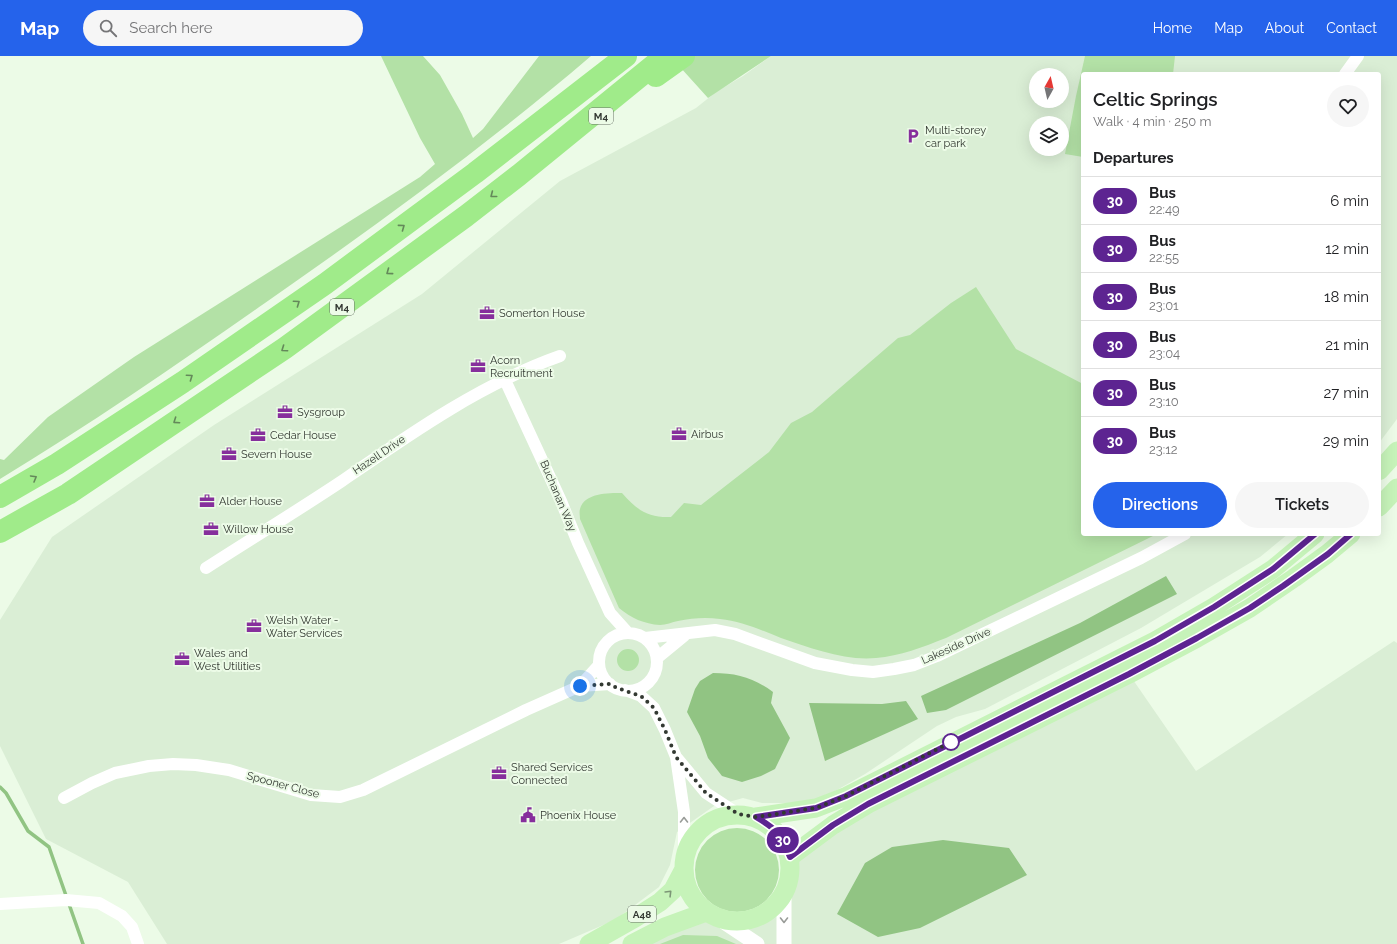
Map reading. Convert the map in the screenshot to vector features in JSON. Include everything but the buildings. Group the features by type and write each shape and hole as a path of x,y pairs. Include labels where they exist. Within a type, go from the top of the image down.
{"highway":[{"name":"M4","path":"549,116 612,56"},
{"name":"M4","path":"0,497 57,464 190,378 325,284 475,173 626,56"},
{"name":"M4","path":"0,532 68,494 286,348 466,216 519,175 665,56"},
{"name":"M4","path":"519,175 684,56"}],"main road":[{"path":"1381,469 1397,451"},
{"path":"1381,505 1397,488"},
{"path":"747,816 771,826 783,839 790,857 791,874 784,895 766,914 746,921 731,922 712,915 688,890 684,865 693,838 707,823 725,816 747,816 816,808 846,796 1155,641 1214,607 1273,569 1313,536"},
{"path":"790,857 833,825 868,804 1129,674 1250,608 1328,554 1349,536"},
{"name":"A48","path":"589,944 660,902 673,890 684,865"},
{"name":"A48","path":"632,944 665,927 712,915"}],"street":[{"path":"1346,72 1358,56"},
{"name":"Hazell Drive","path":"206,568 341,481 384,451 460,404 537,364 560,356"},
{"name":"Buchanan Way","path":"505,380 543,460 578,543 610,613 628,633"},
{"name":"Lakeside Drive","path":"645,638 715,630 735,634 815,663 836,668 873,672 894,669 914,665 937,656 1141,558 1180,536"},
{"name":"Buchanan Way","path":"599,665 603,647 611,629 610,613"},
{"path":"603,647 609,639 618,634 628,633 637,634 645,638 653,647 657,658 656,670 650,680 643,686 634,690 625,690"},
{"path":"657,658 688,633"},
{"path":"599,665 603,676 610,684 617,688 641,696 654,708"},
{"name":"Spooner Close","path":"580,686 599,665"},
{"path":"650,680 654,708 676,757 684,812 684,865"},
{"name":"Spooner Close","path":"64,798 92,783 116,773 149,766 173,764 196,765 229,770 311,795 340,797 363,790 526,710 580,686 610,684"},
{"path":"676,757 706,793 747,816"},
{"path":"784,895 784,944"},
{"path":"0,904 66,900 99,903 122,916 132,926 138,944"},
{"path":"712,915 757,944"}],"shaded area":[{"path":"381,56 423,56 440,75 462,114 473,138 483,129 539,56 591,56 472,153 349,244 134,393 68,437 0,479 0,459 4,460 48,417 134,357 420,177 435,164 420,138"},
{"path":"695,56 771,56 708,98 680,67"},
{"path":"771,56 1397,56 1397,419 1381,440 1381,72 1081,72 1081,536 1286,536 1260,557 1141,628 985,709 956,717 937,726 865,774 837,790 813,800 789,803 762,803 743,798 714,806 677,832 670,865 659,887 615,920 559,944 167,944 128,882 46,839 0,746 0,620 52,537 214,425 422,294 560,181 696,108 716,92 743,76"},
{"path":"1085,56 1175,56 1173,72 1081,72"},
{"path":"1081,74 1081,157 1069,155 1069,133"},
{"path":"976,287 1016,349 1081,383 1081,536 1153,536 946,638 911,651 885,657 852,658 840,656 804,646 751,626 715,618 683,620 662,625 654,624 638,620 619,608 580,519 580,509 586,500 597,495 622,493 644,512 663,517 671,517 684,503 701,505 769,452 791,423 812,412 898,338 910,335 951,303"},
{"path":"1166,576 1177,594 946,710 927,713 921,696 1080,623"},
{"path":"1394,641 1397,643 1397,944 632,944 706,912 731,921 746,921 766,914 784,895 791,874 790,857 833,825 1129,674 1196,771"},
{"path":"628,649 636,652 639,660 636,668 628,671 620,668 617,660 620,652"},
{"path":"713,673 745,677 759,683 773,692 771,703 790,738 775,769 761,776 742,782 722,776 708,758 700,736 687,712 695,689 700,681"},
{"path":"906,701 918,719 825,761 809,703 882,704"},
{"path":"729,828 745,828 761,835 772,846 779,862 779,878 776,886 767,900 761,905 745,912 729,912 713,905 702,894 695,878 695,862 702,846 713,835"},
{"path":"943,840 1009,848 1027,875 920,928 878,937 837,914 865,863 892,847"},
{"path":"683,935 717,936 736,944 660,944"}],"waterway":[{"path":"0,787 6,793 28,831 49,847 83,944"}],"bus line":[{"name":"30","path":"1313,536 1273,569 1214,607 1155,641 943,746 846,796 816,808 756,817 771,826 783,839 790,857 833,825 868,804 1129,674 1250,608 1328,554 1349,536"}],"place":[{"name":"Multi-storey car park","path":"913,136"},
{"name":"Somerton House","path":"487,313"},
{"name":"Acorn Recruitment","path":"478,366"},
{"name":"Sysgroup","path":"285,412"},
{"name":"Airbus","path":"679,434"},
{"name":"Cedar House","path":"258,435"},
{"name":"Severn House","path":"229,454"},
{"name":"Alder House","path":"207,501"},
{"name":"Willow House","path":"211,529"},
{"name":"Welsh Water - Water Services","path":"254,626"},
{"name":"Wales and West Utilities","path":"182,659"},
{"name":"Shared Services Connected","path":"499,773"},
{"name":"Phoenix House","path":"528,815"}],"route":[{"path":"580,686 610,684 617,688 641,696 654,708 676,757 706,793 738,814 756,817 816,808 846,796 957,739 951,742"}]}
